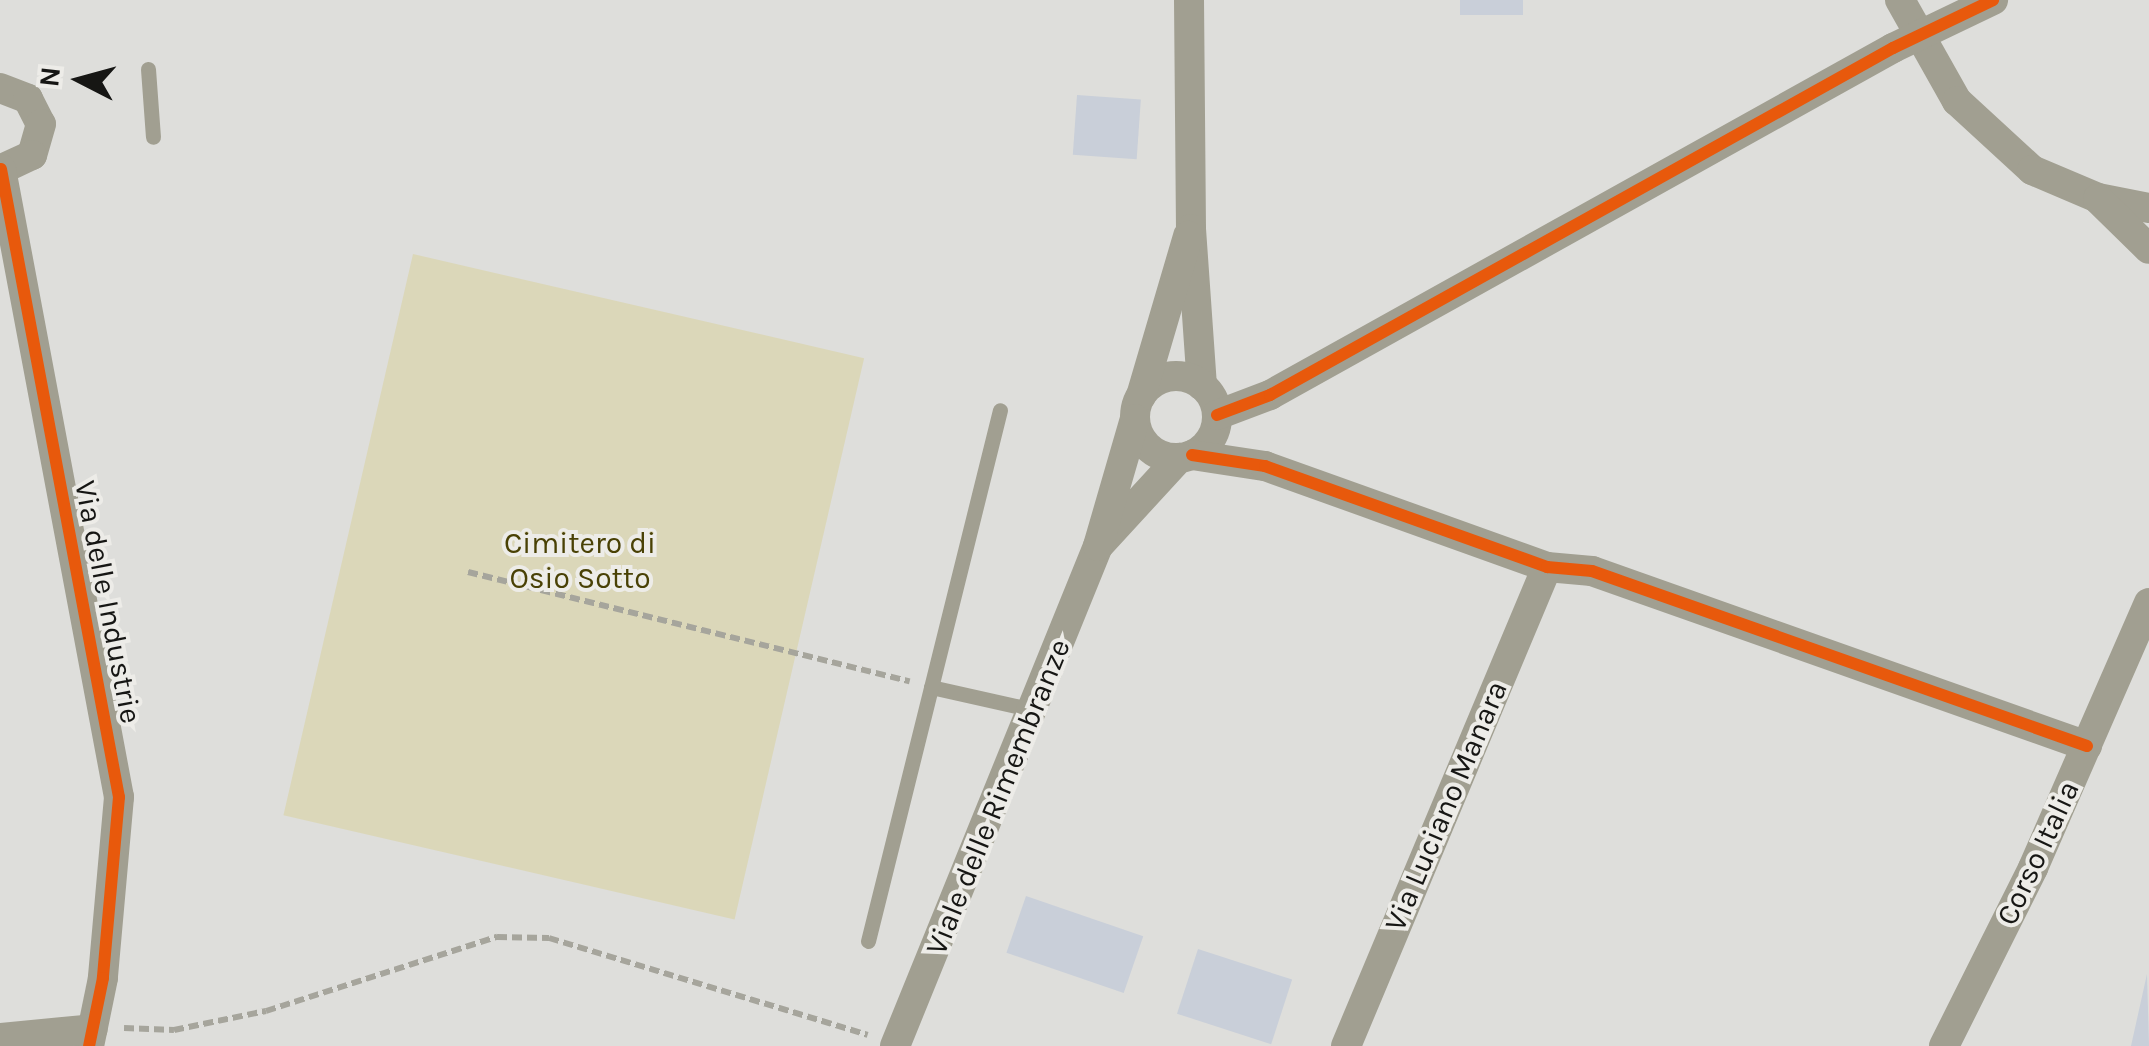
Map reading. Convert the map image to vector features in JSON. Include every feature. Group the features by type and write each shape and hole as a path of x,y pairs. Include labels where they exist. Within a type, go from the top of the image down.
{"street":[{"path":"1189,0 1191,229 1202,386 1216,420 1265,466"},
{"path":"1900,0 1958,101 2032,170 2098,198 2149,208"},
{"path":"1186,457 1216,420 1270,395 1919,34 1993,0"},
{"name":"Via delle Industrie","path":"0,88 28,99 41,124 34,153 1,170 119,796 100,1040"},
{"path":"2098,198 2149,249"},
{"name":"Viale delle Rimembranze","path":"895,1045 1098,546 1191,229"},
{"path":"1202,386 1169,377 1138,408 1148,448 1186,457 1265,466 1547,567 1592,571 2087,746"},
{"name":"Viale delle Rimembranze","path":"1098,546 1186,457"},
{"name":"Via Luciano Manara","path":"1346,1046 1547,567"},
{"name":"Corso Italia","path":"1944,1046 2087,746 2149,602"},
{"path":"0,1038 100,1040"}],"lane":[{"path":"148,69 153,137"},
{"path":"868,941 1000,410"},
{"path":"931,687 1034,710"}],"path":[{"path":"468,572 931,687"},
{"path":"100,1040 120,1028 174,1030 266,1011 497,936 549,938 895,1045"}],"green space":[{"name":"Cimitero di Osio Sotto","path":"413,254 864,358 735,919 283,815"}],"building":[{"path":"1460,0 1523,0 1523,15 1460,15"},
{"path":"1077,95 1141,99 1137,159 1073,155"},
{"path":"1026,896 1143,936 1124,993 1006,953"},
{"path":"1198,949 1292,980 1271,1044 1177,1014"},
{"path":"2147,974 2149,1046 2131,1046"}],"cycle path":[{"path":"1217,415 1270,395 1893,48 1993,0"},
{"path":"1,169 119,797 103,978 89,1046"},
{"path":"1192,455 1265,466 1547,567 1592,571 2087,746"}]}
